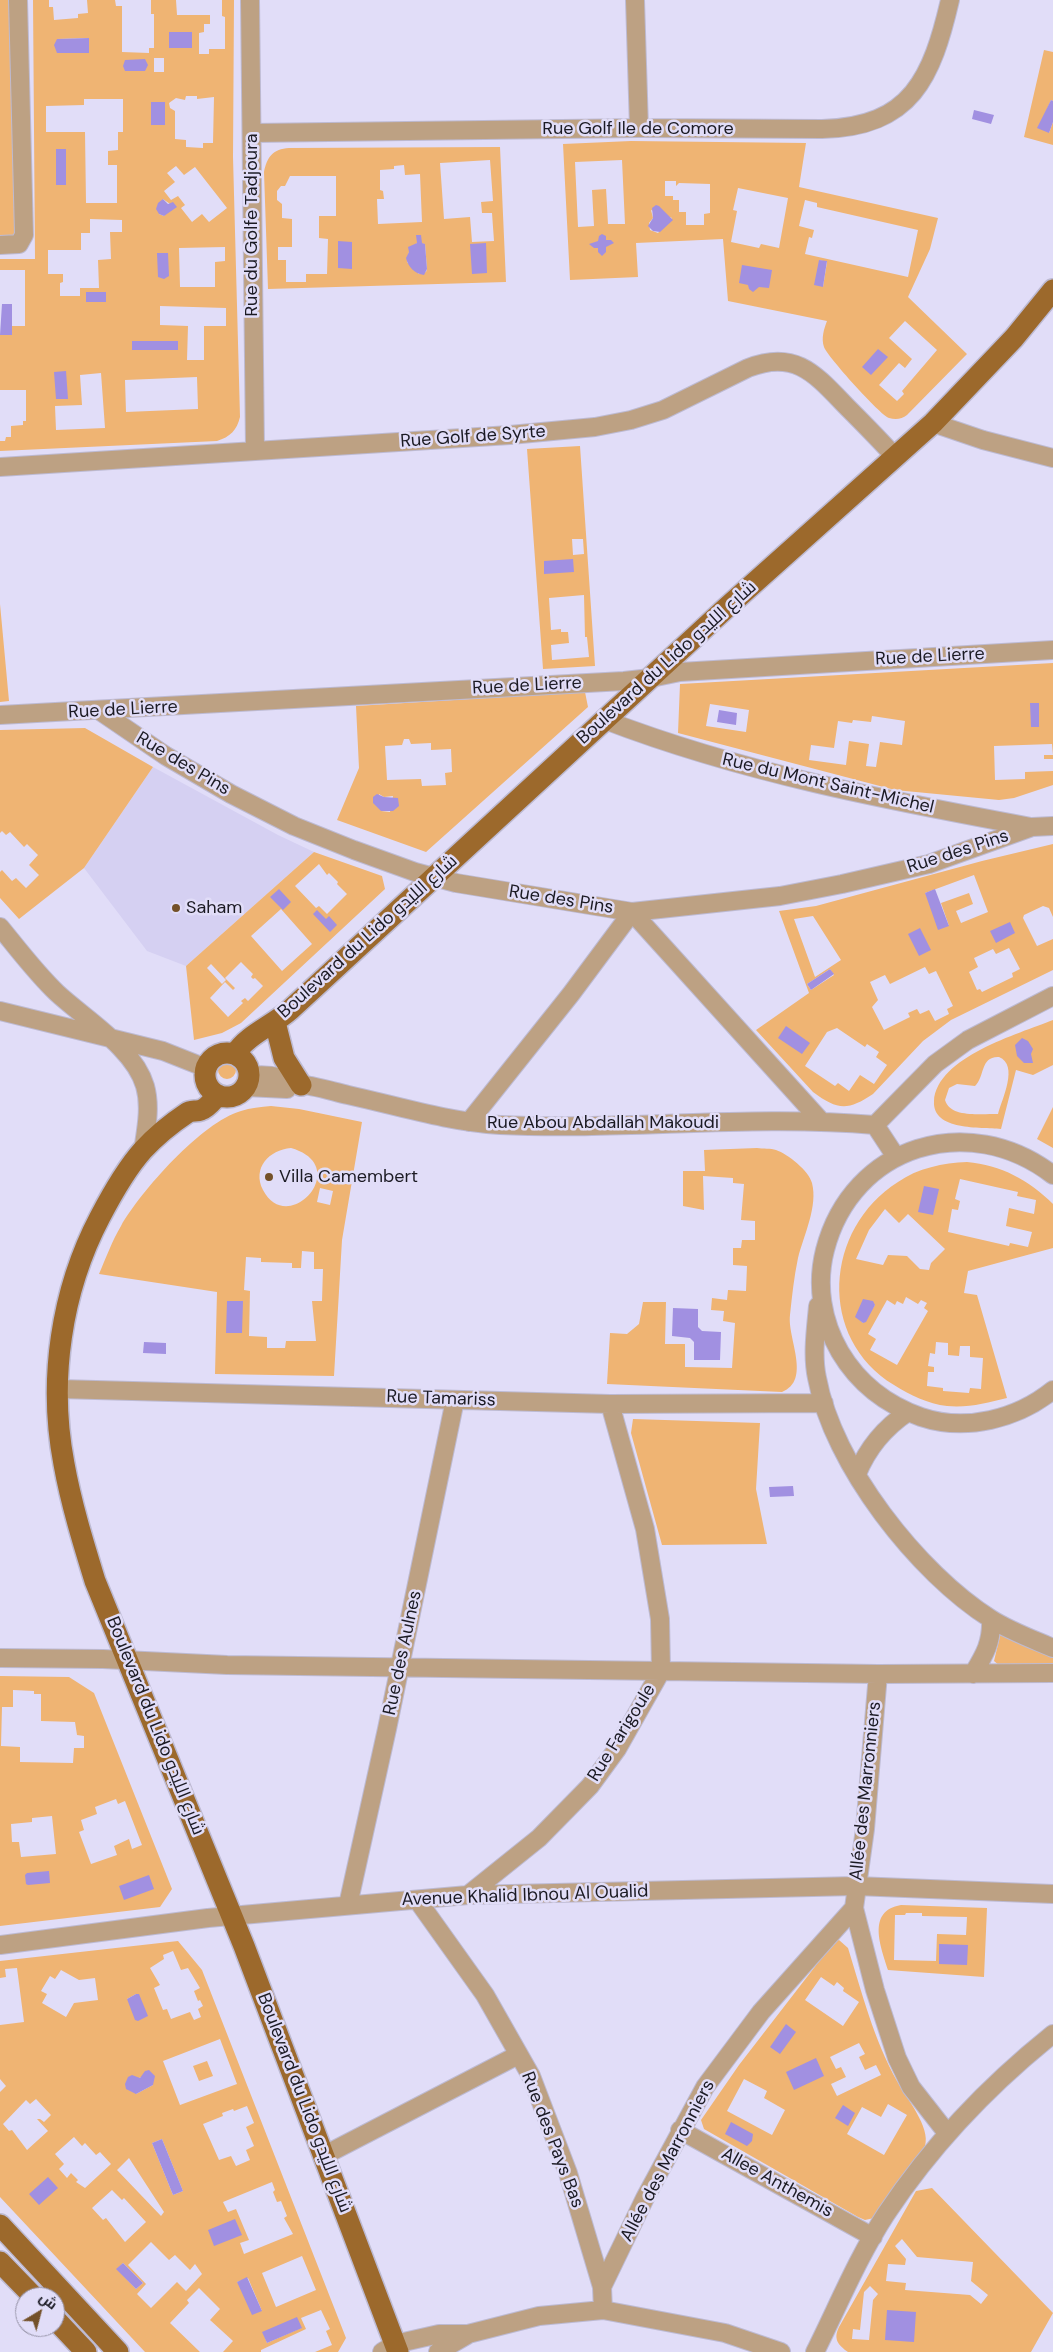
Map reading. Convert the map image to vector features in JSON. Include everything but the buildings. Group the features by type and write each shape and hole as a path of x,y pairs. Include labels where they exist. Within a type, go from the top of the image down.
{"main road":[{"name":"Boulevard du Lido شارع الليدو","path":"391,2349 323,2156 232,1917 95,1581 70,1495 59,1429 59,1389 62,1330 78,1264 103,1211 143,1151 188,1112 202,1110 210,1083 214,1056 220,1053 244,1070 273,1024 933,422 1003,350 1053,290"},
{"path":"273,1024 284,1058 298,1084"},
{"path":"210,1083 230,1097 242,1092 244,1070"},
{"path":"0,2225 118,2352"},
{"path":"0,2262 24,2287"},
{"path":"65,2330 86,2352"}],"street":[{"path":"0,245 19,244 24,235 18,0"},
{"name":"Rue du Golfe Tadjoura","path":"250,0 255,450"},
{"path":"635,0 639,128"},
{"name":"Rue Golf Ile de Comore","path":"252,133 639,128 834,129 850,127 880,119 908,99 926,72 940,43 950,0"},
{"name":"Rue Golf de Syrte","path":"0,467 510,435 616,424 663,410 748,368 762,362 777,360 799,365 819,378 895,457"},
{"path":"933,422 983,440 1053,458"},
{"name":"Rue de Lierre","path":"0,715 100,711 651,678 680,672 1053,650"},
{"name":"Rue des Pins","path":"100,711 196,774 294,826 382,860 456,883 632,912 780,896 842,884 929,864 1032,827 1053,826"},
{"name":"Rue du Mont Saint-Michel","path":"605,720 689,750 806,782 1032,827"},
{"path":"1032,827 1053,816"},
{"path":"469,1122 571,994 632,912 820,1120"},
{"path":"0,926 48,983 128,1057 139,1072 145,1087 147,1123 143,1151"},
{"path":"896,1157 875,1125 934,1064 968,1040 1053,996"},
{"path":"0,1011 162,1051 210,1083"},
{"name":"Rue Abou Abdallah Makoudi","path":"244,1070 288,1089 298,1084 469,1122 499,1125 592,1126 820,1120 875,1125"},
{"path":"1053,1175 1021,1154 981,1143 940,1143 920,1148 896,1157 874,1171 856,1189 840,1210 829,1234 823,1259 815,1355 816,1378 839,1440 857,1474 898,1535 954,1590 991,1619 1053,1648"},
{"path":"820,1288 828,1325 845,1361 873,1391 908,1412 946,1422 985,1421 1022,1410 1050,1394"},
{"name":"Rue Tamariss","path":"59,1389 610,1404 824,1403"},
{"name":"Rue des Aulnes","path":"348,1904 454,1400"},
{"name":"Rue Farigoule","path":"468,1896 540,1838 590,1786 617,1749 661,1671 660,1619 647,1538 610,1404"},
{"path":"857,1474 865,1455 880,1435 908,1412"},
{"path":"973,1674 989,1645 992,1635 991,1619"},
{"path":"0,1658 103,1659 129,1662 399,1668 878,1674 1053,1673"},
{"name":"Allée des Marronniers","path":"878,1674 870,1781 854,1908 875,1990 897,2058 911,2087 947,2133"},
{"name":"Avenue Khalid Ibnou Al Oualid","path":"0,1945 348,1904 418,1901 468,1896 856,1886 1053,1894"},
{"name":"Rue des Pays Bas","path":"418,1901 485,1995 542,2103 568,2173 602,2287"},
{"name":"Allée des Marronniers","path":"603,2310 602,2287 680,2130 705,2087 762,2012 854,1908"},
{"path":"815,2352 873,2237 896,2200 947,2133 1001,2078 1053,2034"},
{"path":"323,2156 518,2055"},
{"name":"Allee Anthemis","path":"680,2130 873,2237"},
{"path":"391,2349 439,2334 468,2334 539,2316 603,2310 725,2334 781,2352"},
{"path":"438,2352 468,2334"}],"shaded area":[{"path":"0,0 12,0 15,235 11,238 0,239"},
{"path":"33,0 49,0 49,7 53,7 54,20 78,18 78,14 88,13 87,0 115,0 116,6 122,6 122,52 149,53 149,48 154,48 154,14 151,14 151,0 176,0 177,15 210,15 210,24 204,24 204,32 199,33 199,54 209,54 209,49 225,49 225,17 222,16 222,0 234,0 233,157 240,417 237,426 232,432 217,441 0,451 0,441 5,441 6,437 11,437 11,426 23,425 23,421 26,421 26,390 0,390 0,335 12,335 12,326 25,326 25,270 0,270 0,259 35,259","holes":["89,38 89,52 57,53 57,39","154,58 164,58 164,72 154,72","126,62 145,69 145,71 125,71","186,96 197,96 197,99 214,97 213,143 203,143 203,148 186,147 186,140 175,139 175,111 170,108 169,103 176,98 185,100","84,99 123,99 123,132 118,132 118,150 108,151 108,165 117,165 117,203 86,203 85,132 46,132 46,106 84,105","56,149 66,150 66,185 56,185","176,166 184,175 195,167 227,208 209,222 202,214 192,222 181,208 185,205 178,196 171,200 164,191 175,182 167,173","163,199 170,204 164,216 159,214","90,219 122,220 122,232 110,232 111,259 98,260 99,288 80,288 80,296 60,296 60,283 63,282 63,274 48,274 48,250 81,250 81,233 90,233","225,247 225,261 215,262 215,287 180,287 179,248","160,306 226,308 226,326 204,326 204,360 187,360 188,326 160,325","101,373 105,428 56,430 55,406 82,405 80,375","197,377 198,409 126,412 125,380"]},
{"path":"169,32 192,32 192,48 169,48"},
{"path":"89,38 89,53 57,53 54,45 57,39"},
{"path":"1044,50 1053,52 1053,101 1051,100 1045,114 1049,133 1053,122 1053,145 1024,137"},
{"path":"145,59 148,65 145,71 125,71 123,66 125,60"},
{"path":"1051,100 1053,101 1053,122 1049,133 1037,128"},
{"path":"151,102 165,102 165,125 151,125"},
{"path":"974,110 994,115 991,124 972,119"},
{"path":"631,141 806,143 799,187 938,218 930,249 908,297 967,354 907,415 892,419 865,397 827,353 823,340 827,321 728,301 723,239 636,243 638,277 570,280 563,144","holes":["622,160 625,224 608,224 606,189 592,190 594,226 578,227 575,162","665,181 676,181 676,186 679,183 710,184 710,213 704,214 704,225 686,225 686,212 679,212 679,200 673,200 673,196 665,196","738,188 788,198 779,248 761,244 759,248 731,242 737,211 733,210","805,200 817,203 817,207 918,230 908,277 805,254 809,237 812,238 814,230 799,226","651,210 672,218 658,233 650,230 649,223 653,218","819,260 827,262 823,287","905,321 937,350 902,391 904,394 897,401 879,385 899,363 905,368 912,359 889,338"]},
{"path":"500,147 506,282 268,289 264,172 269,158 275,152 289,148","holes":["490,160 493,201 481,202 482,213 492,213 494,241 472,242 470,217 444,219 440,163","404,165 405,175 420,174 422,222 378,224 377,199 384,199 383,191 380,190 380,170 394,169 394,166","290,176 336,176 336,216 319,216 319,238 328,239 327,274 306,274 306,282 286,282 286,260 278,260 278,247 292,247 292,219 282,218 282,204 277,200 277,191 281,186 285,186","417,243 425,244 426,272 419,274 407,262 409,252"]},
{"path":"56,149 66,149 66,185 56,185"},
{"path":"163,199 168,204 173,202 177,207 164,216 159,214 156,209 158,203"},
{"path":"656,205 673,220 660,232 653,231 648,226 653,218 652,208"},
{"path":"602,234 606,236 606,240 611,240 614,243 606,247 606,252 602,256 598,252 598,248 594,248 589,244 598,241 599,236"},
{"path":"416,235 421,235 422,243 425,244 427,269 424,275 412,270 406,258 409,252 408,247 417,243"},
{"path":"338,241 352,242 352,269 338,268"},
{"path":"486,243 487,273 472,274 470,244"},
{"path":"157,253 168,253 169,276 164,279 158,277"},
{"path":"819,260 827,261 823,287 814,285"},
{"path":"742,265 772,270 769,288 759,287 753,292 749,289 748,285 739,283"},
{"path":"86,292 106,292 106,302 86,302"},
{"path":"2,304 12,304 12,335 0,335"},
{"path":"132,341 178,341 178,350 132,350"},
{"path":"878,349 888,357 871,375 862,367"},
{"path":"66,371 68,399 56,399 54,372"},
{"path":"580,446 595,666 543,669 527,449","holes":["572,539 583,539 584,554 573,555","584,595 585,637 587,637 589,657 552,660 551,645 569,643 568,632 561,632 561,629 551,630 549,598"]},
{"path":"573,559 574,572 544,574 544,561"},
{"path":"0,604 9,701 0,702"},
{"path":"1053,663 1053,755 1052,744 994,746 995,780 1025,779 1025,772 1053,771 1053,785 1014,798 999,800 895,790 678,733 680,684","holes":["710,704 749,710 746,732 706,726","872,716 905,721 902,745 880,742 876,767 866,766 869,744 849,741 846,765 809,760 811,745 834,748 838,721 852,723 853,720 871,722"]},
{"path":"585,692 588,707 426,852 337,820 359,768 356,706","holes":["404,739 409,739 411,744 431,743 431,750 451,749 452,772 445,773 446,785 422,786 421,779 387,780 385,746 402,745","379,794 384,797 393,796 390,812 381,811"]},
{"path":"1030,703 1039,703 1039,727 1031,727"},
{"path":"719,710 737,713 736,725 717,722"},
{"path":"85,728 153,767 84,868 19,919 0,898 0,872 2,870 12,881 16,878 26,888 39,875 29,865 38,855 27,844 24,847 10,832 6,835 2,831 0,833 0,730"},
{"path":"1044,755 1053,755 1053,759 1044,759"},
{"path":"153,767 278,835 314,852 186,966 147,951 84,868"},
{"path":"377,794 384,797 398,798 399,806 393,811 381,811 373,803 373,797"},
{"path":"1053,844 1053,917 1049,908 1043,906 1024,915 1023,918 1037,946 1053,939 1053,970 951,1020 923,1041 873,1094 864,1100 849,1106 843,1106 821,1098 813,1092 756,1030 809,993 779,911 816,906 982,861","holes":["974,875 988,912 961,923 956,911 973,904 969,893 941,903 949,926 925,893","813,916 841,960 815,977 794,919","1009,948 1020,969 1012,973 1013,977 982,992 980,989 977,990 969,972 978,967 974,958 993,949 996,954","925,967 929,974 936,971 953,1006 947,1009 949,1014 935,1021 929,1010 920,1014 917,1009 908,1013 910,1017 884,1030 872,1007 878,1000 870,982 885,975 890,984","830,969 834,975 811,990 807,984","837,1028 865,1047 867,1044 879,1052 876,1057 887,1065 874,1084 860,1075 849,1091 838,1083 835,1086 805,1066 827,1032"]},
{"path":"314,852 382,876 385,889 241,1023 222,1033 194,1040 186,966","holes":["319,864 327,875 329,873 347,894 327,914 319,906 316,908 295,886","281,909 312,944 282,971 251,936","241,962 253,974 251,977 255,978 263,986 248,1001 245,998 241,1001 243,1003 228,1017 210,998 225,982 233,990 235,988 225,978","211,964 226,980 222,984 207,968"]},
{"path":"279,889 291,902 283,910 270,897"},
{"path":"935,889 949,926 938,930 925,893"},
{"path":"317,910 326,919 329,916 337,925 330,932 313,914"},
{"path":"1010,922 1015,933 996,943 990,931"},
{"path":"920,928 931,950 919,956 908,934"},
{"path":"830,969 834,974 811,990 807,984"},
{"path":"1053,1020 1053,1065 1033,1075 1016,1070 1001,1129 959,1126 941,1118 935,1111 934,1101 939,1085 949,1072 964,1060 981,1049 1001,1040","holes":["999,1057 1005,1061 1008,1067 1008,1083 998,1114 960,1113 948,1106 945,1100 949,1088 957,1084 975,1086 989,1060"]},
{"path":"786,1026 810,1043 802,1054 778,1038"},
{"path":"1022,1038 1028,1041 1033,1049 1031,1054 1033,1063 1024,1063 1017,1056 1015,1045"},
{"path":"227,1061 233,1064 236,1070 233,1076 227,1079 221,1076 218,1070 221,1064"},
{"path":"271,1106 299,1109 362,1122 342,1240 334,1376 215,1374 217,1292 99,1274 115,1238 130,1211 157,1177 191,1143 225,1118 244,1110","holes":["291,1148 309,1157 317,1169 316,1182 310,1194 299,1203 287,1206 274,1203 263,1190 260,1174 261,1168 270,1156 283,1149","320,1188 333,1191 330,1205 317,1202","302,1251 314,1252 314,1269 323,1269 322,1301 312,1301 316,1341 286,1341 285,1348 267,1348 267,1337 249,1336 250,1291 244,1290 246,1257 261,1258 261,1262 292,1263 292,1268 301,1268"]},
{"path":"1053,1107 1053,1148 1037,1139"},
{"path":"757,1148 776,1150 792,1159 807,1173 812,1183 812,1211 798,1258 792,1294 790,1324 797,1368 791,1386 782,1392 607,1384 610,1333 627,1334 639,1324 643,1302 666,1302 665,1344 685,1344 685,1367 732,1368 735,1323 723,1321 724,1311 711,1310 712,1298 727,1300 728,1290 746,1291 747,1266 733,1265 733,1248 741,1248 742,1240 755,1240 755,1221 741,1220 744,1184 733,1183 733,1178 703,1176 704,1210 683,1206 683,1171 705,1171 704,1150"},
{"path":"967,1162 1003,1170 1024,1181 1044,1195 1053,1204 1053,1248 968,1271 964,1293 977,1295 1007,1398 977,1405 947,1406 913,1396 894,1385 869,1365 852,1340 842,1313 839,1284 844,1254 855,1227 873,1202 898,1182 914,1173 931,1167","holes":["960,1179 1018,1192 1017,1196 1036,1200 1034,1214 1009,1208 1006,1226 1032,1232 1028,1247 1010,1243 1009,1246 948,1232 952,1209 958,1210 960,1201 955,1199","885,1209 899,1223 908,1214 945,1249 931,1263 929,1270 920,1269 907,1256 888,1255 883,1265 856,1259 869,1230","906,1297 918,1304 921,1300 927,1303 924,1308 928,1311 897,1365 870,1350 876,1339 868,1334 887,1300 895,1305 897,1301 903,1304","865,1300 875,1305 863,1323 857,1317","936,1342 948,1343 948,1355 959,1356 960,1346 970,1346 970,1357 983,1358 981,1389 970,1388 969,1393 943,1391 943,1388 927,1386 928,1372 934,1372 934,1367 928,1366 930,1353 935,1354"]},
{"path":"924,1186 939,1189 933,1215 918,1212"},
{"path":"863,1299 873,1301 875,1305 866,1322 863,1323 855,1317"},
{"path":"227,1301 243,1301 242,1333 226,1333"},
{"path":"673,1308 698,1309 698,1327 702,1331 721,1332 720,1360 694,1360 694,1342 690,1338 672,1336"},
{"path":"144,1342 166,1343 166,1354 143,1353"},
{"path":"633,1419 760,1423 756,1489 767,1544 662,1545 631,1433"},
{"path":"793,1486 794,1496 770,1497 769,1487"},
{"path":"1001,1632 1053,1651 1053,1664 1000,1666 994,1661"},
{"path":"0,1676 69,1677 94,1693 172,1889 160,1907 0,1926","holes":["13,1690 34,1691 34,1694 41,1694 41,1721 75,1722 77,1735 84,1736 84,1748 74,1748 73,1763 20,1762 20,1747 1,1746 2,1707 13,1707","116,1799 118,1804 125,1801 142,1845 132,1849 129,1839 114,1846 117,1855 91,1864 79,1832 84,1830 81,1820 97,1814 95,1807","52,1816 56,1854 21,1857 19,1842 12,1842 11,1824 32,1822 32,1818"]},
{"path":"49,1871 50,1883 26,1884 25,1875 27,1873"},
{"path":"149,1875 154,1889 124,1900 119,1886"},
{"path":"901,1905 987,1908 984,1977 888,1970 882,1951 879,1931 883,1914","holes":["922,1913 922,1916 967,1917 966,1935 937,1934 936,1961 894,1960 895,1915"]},
{"path":"839,1940 848,1948 869,2016 882,2049 897,2081 917,2113 926,2138 925,2146 874,2218 865,2220 704,2129 701,2120 739,2065 834,1942","holes":["821,1977 834,1986 837,1982 844,1988 843,1991 859,2002 843,2026 805,2000","859,2043 865,2054 859,2057 865,2070 876,2065 881,2075 837,2096 831,2084 846,2077 841,2067 836,2069 830,2057","744,2079 767,2091 764,2098 785,2110 772,2135 727,2111","888,2104 907,2115 884,2155 847,2134 862,2107 881,2117"]},
{"path":"178,1941 202,1970 346,2338 338,2352 315,2352 332,2345 326,2331 330,2329 321,2310 301,2318 306,2329 261,2350 261,2352 223,2352 233,2341 210,2320 220,2309 199,2288 187,2300 189,2303 170,2323 200,2352 145,2352 0,2197 0,2092 6,2086 0,2079 0,2025 24,2022 17,1968 5,1969 6,1977 0,1978 0,1961","holes":["173,1951 181,1970 188,1968 200,1988 194,1991 198,2001 200,2000 203,2006 198,2009 201,2017 194,2020 190,2012 171,2019 167,2009 163,2010 154,1988 160,1985 150,1968 164,1959 163,1955","61,1970 79,1980 95,1978 98,2000 74,2003 66,2017 42,2003 47,1994 41,1991 50,1976 55,1979","136,1994 147,2016 145,2017 127,1999","220,2039 237,2084 180,2105 163,2061","142,2077 153,2085 136,2094 139,2078","36,2099 51,2115 44,2122 37,2119 48,2131 27,2150 12,2130 9,2131 3,2124 26,2100 30,2104","247,2106 254,2123 246,2127 254,2146 246,2150 250,2160 236,2166 231,2156 219,2160 203,2124 223,2116 222,2113","74,2137 82,2146 85,2143 96,2155 100,2152 111,2164 85,2188 76,2182 78,2180 71,2173 67,2178 59,2169 64,2164 55,2154","162,2139 183,2191 173,2195 152,2143","129,2158 164,2212 161,2216 117,2170","272,2182 277,2202 281,2201 287,2216 284,2218 293,2234 244,2254 240,2243 249,2240 236,2209 228,2212 223,2202","112,2190 122,2200 124,2198 146,2222 125,2242 106,2218 103,2220 92,2208","151,2242 169,2260 175,2255 190,2270 195,2264 202,2274 186,2291 177,2282 151,2308 137,2294 146,2284 128,2265","302,2256 316,2290 276,2307 262,2273","123,2263 143,2283 136,2289 117,2269","248,2278 262,2311 237,2282","301,2328 267,2343 263,2332"]},
{"path":"939,1944 968,1945 967,1965 939,1964"},
{"path":"139,1994 148,2016 138,2021 135,2020 127,1999"},
{"path":"786,2024 796,2032 780,2054 770,2047"},
{"path":"816,2058 824,2076 794,2090 786,2072"},
{"path":"207,2061 213,2076 199,2081 193,2066"},
{"path":"149,2070 155,2076 153,2085 136,2094 126,2089 125,2084 128,2077 132,2075 140,2078 145,2071"},
{"path":"843,2105 855,2113 848,2126 835,2118"},
{"path":"731,2122 753,2134 752,2141 747,2146 725,2134"},
{"path":"162,2139 183,2191 173,2195 152,2143"},
{"path":"48,2177 58,2188 39,2205 29,2194"},
{"path":"932,2188 1053,2313 1031,2352 848,2352 839,2344 836,2335 839,2327 916,2191","holes":["902,2239 917,2257 973,2262 971,2281 988,2295 981,2304 970,2295 905,2290 906,2283 886,2281 888,2264 905,2265 906,2259 895,2246","870,2286 878,2294 873,2300 869,2340 852,2339 853,2329 860,2330 864,2292"]},
{"path":"235,2219 242,2235 214,2246 208,2230"},
{"path":"123,2263 143,2283 136,2289 116,2269"},
{"path":"247,2277 262,2311 252,2315 237,2282"},
{"path":"887,2310 916,2312 914,2342 885,2340"},
{"path":"297,2317 302,2328 267,2343 262,2332"}],"place":[{"name":"Saham","path":"176,908"},
{"name":"Villa Camembert","path":"269,1177"}]}
